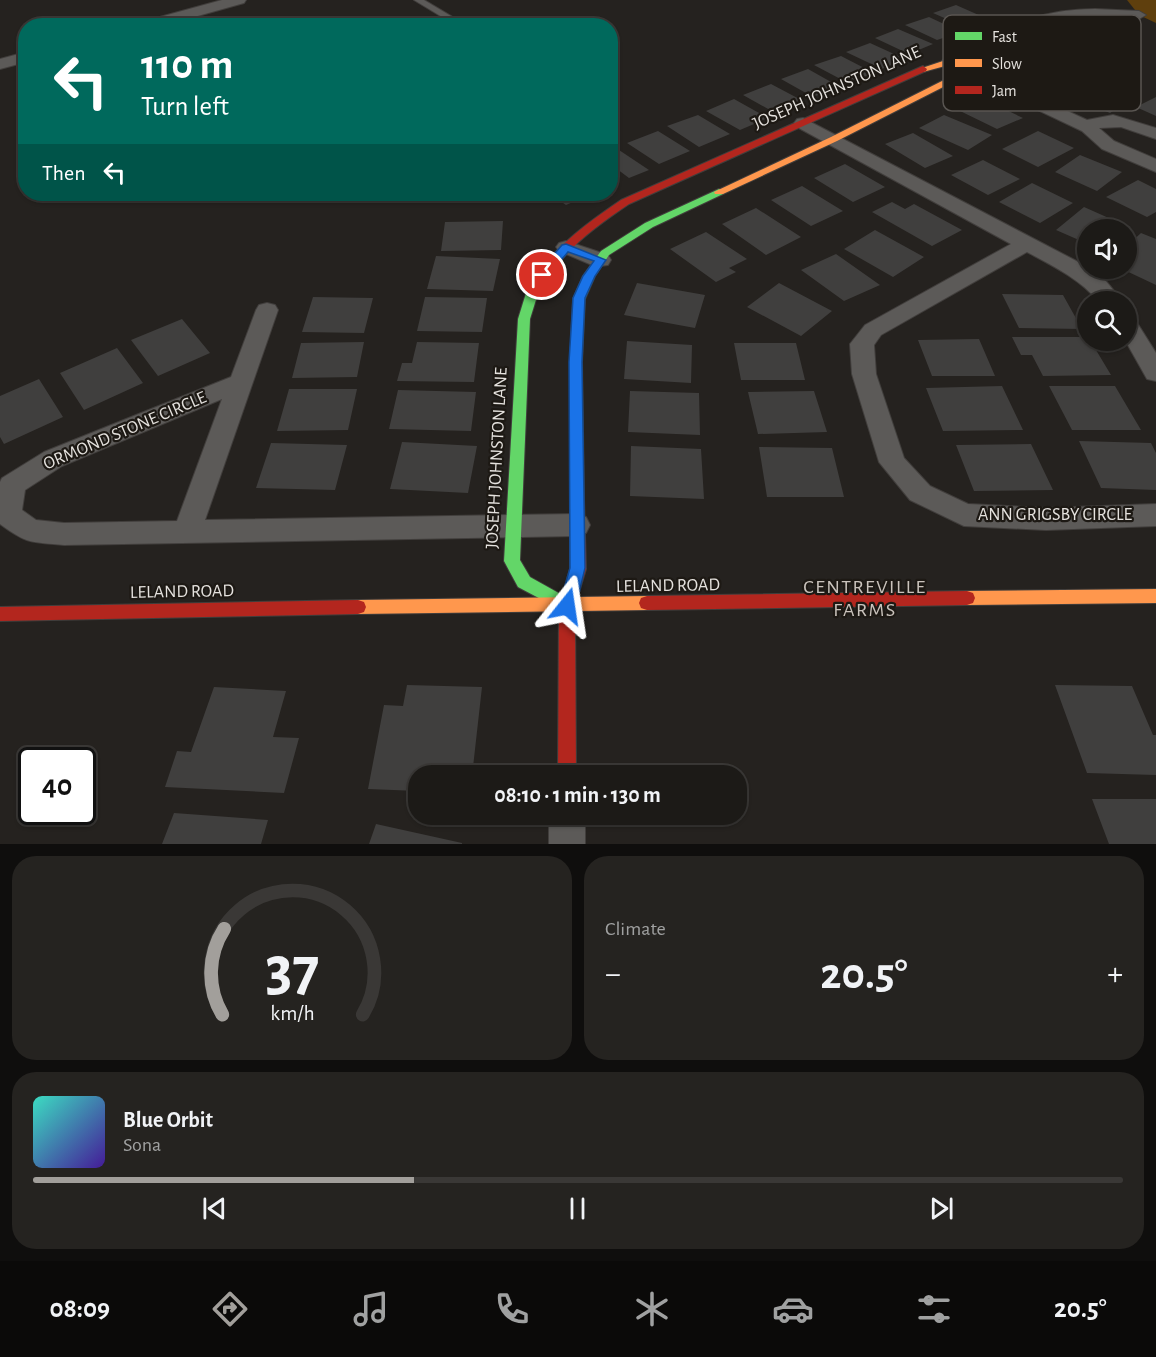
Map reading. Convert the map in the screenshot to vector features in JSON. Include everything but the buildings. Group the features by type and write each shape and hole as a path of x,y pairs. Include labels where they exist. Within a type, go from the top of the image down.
{"street":[{"path":"173,18 239,0"},
{"path":"1119,0 1139,15"},
{"name":"JOSEPH JOHNSTON LANE","path":"1070,15 1090,13 1139,15"},
{"path":"1141,16 1156,25"},
{"path":"0,64 18,59"},
{"name":"JOSEPH JOHNSTON LANE","path":"943,64 920,70 625,202 585,228 550,264 535,286 524,319 512,561 524,582 567,606 578,568 576,362 579,298 589,276 600,260 621,241 649,225 834,140 943,84"},
{"path":"1054,111 1088,127 1108,145 1156,166"},
{"path":"1088,127 1095,122 1110,121 1133,124 1156,134"},
{"path":"803,123 1076,270 1102,291"},
{"name":"ANN GRIGSBY CIRCLE","path":"1026,244 873,330 862,344 864,374 891,462 920,493 964,515 1046,519 1156,515"},
{"path":"566,248 600,260"},
{"name":"ORMOND STONE CIRCLE","path":"187,532 267,310"},
{"path":"1137,341 1156,373"},
{"name":"ORMOND STONE CIRCLE","path":"241,382 53,459 12,485 7,514 30,531 64,534 576,525"},
{"name":"LELAND ROAD","path":"0,614 322,607 567,606 1156,596"},
{"path":"567,606 567,765"},
{"path":"567,825 567,844"}],"lane":[{"path":"418,0 450,18"}],"shaded area":[{"path":"1127,0 1156,0 1156,23 1139,15"}],"traffic: fast":[{"path":"577,499 576,362 579,299 589,276 605,253 649,225 719,192"},
{"path":"533,290 524,319 512,561 524,582 567,606"}],"traffic: slow":[{"path":"923,69 943,64"},
{"path":"719,192 834,139 943,84"},
{"path":"967,598 1156,596"},
{"path":"358,607 647,603"}],"traffic: jam":[{"path":"533,290 550,263 561,251 585,230 625,202 923,69"},
{"path":"567,765 567,606 578,569 577,499"},
{"path":"647,603 967,598"},
{"path":"0,614 358,607"}],"district":[{"name":"CENTREVILLE FARMS","path":"865,598"}],"route":[{"path":"542,275 566,248 600,260 589,276 579,298 576,362 578,568 567,606"}]}
